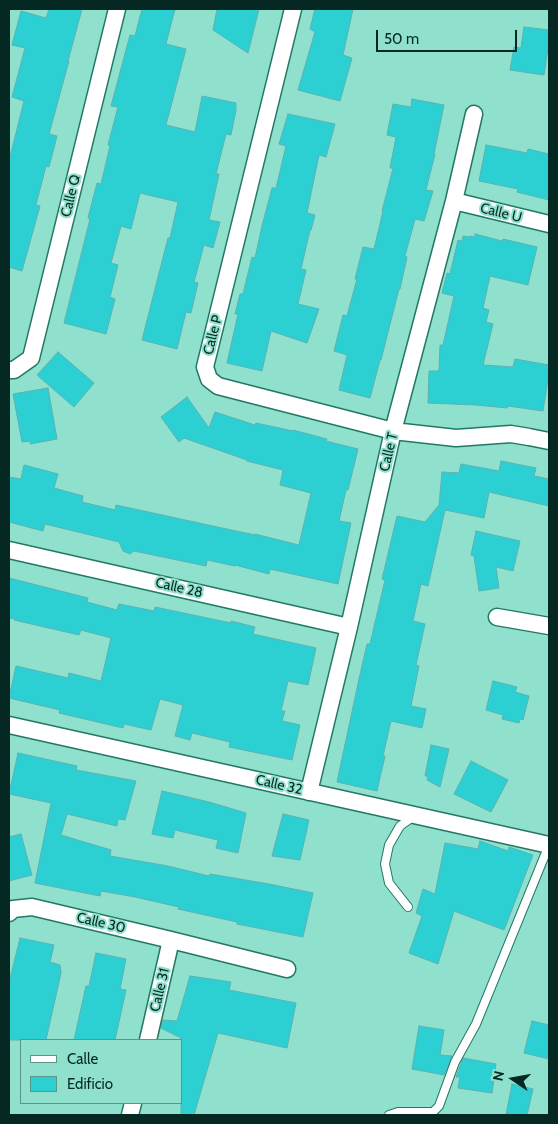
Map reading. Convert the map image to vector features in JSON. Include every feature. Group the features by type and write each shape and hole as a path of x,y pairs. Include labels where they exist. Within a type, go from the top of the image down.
{"street":[{"name":"Calle Q","path":"9,370 14,370 31,358 117,9"},
{"name":"Calle P","path":"293,9 205,367 209,379 218,386 393,431 456,438 511,434 549,441"},
{"name":"Calle T","path":"309,792 349,627 393,431 454,201 474,114"},
{"name":"Calle U","path":"454,201 549,224"},
{"name":"Calle 28","path":"9,550 349,627"},
{"path":"497,617 549,626"},
{"name":"Calle 32","path":"9,725 549,845"},
{"name":"Calle 30","path":"9,913 13,909 32,907 287,969"},
{"name":"Calle 31","path":"148,1039 171,940"}],"lane":[{"path":"408,907 389,883 385,864 389,846 400,826 415,815"},
{"path":"389,1115 398,1112 432,1112 439,1106 454,1062 476,1024 549,845"}],"building":[{"path":"49,9 82,9 49,134 57,136 49,167 46,166 36,205 40,206 22,271 9,267 9,161 24,101 12,97 25,48 12,45 21,11 46,18"},
{"path":"142,9 175,9 166,44 186,49 166,125 195,132 202,96 236,103 231,135 226,134 216,174 219,174 209,220 220,222 213,248 204,245 194,282 198,283 191,313 186,312 177,349 142,340 178,202 140,193 131,229 121,226 111,263 118,265 110,297 115,299 106,334 64,323 97,183 101,184 110,146 108,145 118,107 111,106 130,35 135,36"},
{"path":"217,9 259,9 248,53 213,30"},
{"path":"315,9 353,9 343,55 352,58 340,101 298,90 315,32 310,29"},
{"path":"524,27 549,30 544,75 510,70 514,47 521,48"},
{"path":"412,99 444,105 426,190 433,191 424,221 415,219 405,256 407,257 400,289 370,398 339,390 347,355 334,351 343,315 347,316 363,247 374,249 393,168 390,168 396,137 387,135 393,104 411,107"},
{"path":"288,114 335,124 326,157 319,155 307,213 315,215 301,269 306,270 298,304 319,309 307,343 271,331 262,371 227,363 238,314 235,314 240,294 243,294 252,257 255,258 272,188 276,188 286,146 279,144"},
{"path":"486,145 527,153 528,149 549,154 549,200 517,192 518,189 479,181"},
{"path":"475,234 537,247 528,285 490,276 483,308 489,310 486,322 493,324 483,365 513,367 515,359 549,365 543,411 508,406 507,408 428,403 429,371 439,371 440,345 443,345 454,296 442,293 447,273 450,274 458,240 462,241 463,236 475,237"},
{"path":"58,352 94,383 74,407 37,375"},
{"path":"48,388 57,439 30,444 31,441 22,442 13,394"},
{"path":"187,397 209,428 215,412 255,425 256,423 293,430 358,449 339,521 351,523 338,584 270,569 269,574 207,560 206,566 134,551 130,554 123,551 119,542 45,524 43,531 9,522 9,477 21,479 24,465 58,474 54,488 83,496 82,502 115,510 116,505 299,545 311,493 280,485 283,470 247,461 184,438 179,442 161,417"},
{"path":"501,461 536,468 534,476 549,479 549,506 489,492 484,518 445,510 428,586 421,584 413,621 425,624 416,665 419,666 411,706 426,709 422,728 391,721 377,791 337,782 367,644 370,644 385,580 382,579 397,516 425,522 439,505 442,472 459,473 461,464 499,471"},
{"path":"476,531 520,541 513,571 496,567 499,588 479,591 474,556 471,555"},
{"path":"9,578 88,598 87,602 117,610 119,604 154,611 155,607 231,623 231,621 255,627 253,634 316,648 308,685 288,681 281,711 285,711 282,721 300,725 292,760 229,747 230,742 192,733 190,740 175,736 183,705 160,699 151,730 124,724 123,728 59,713 60,710 9,698 16,666 68,678 69,673 101,681 111,638 81,630 79,635 9,618"},
{"path":"493,681 517,687 515,692 529,696 523,720 520,719 519,723 502,719 503,715 486,710"},
{"path":"431,745 449,749 440,787 427,780 428,776 425,776"},
{"path":"18,753 77,766 76,770 136,781 125,820 118,819 117,826 67,814 61,835 111,850 110,856 168,866 209,876 210,874 313,893 303,937 237,924 237,922 135,897 101,891 100,896 35,883 51,803 9,794"},
{"path":"471,761 508,780 491,812 454,794"},
{"path":"162,791 246,813 238,853 216,848 218,840 175,830 173,838 152,834"},
{"path":"283,814 309,820 300,860 272,856"},
{"path":"21,834 32,875 9,881 9,837"},
{"path":"480,841 508,851 509,847 533,855 504,930 454,911 438,964 409,953 422,916 416,913 423,889 435,894 445,843 478,849"},
{"path":"20,938 54,945 50,962 60,965 61,973 46,1039 9,1040 9,983"},
{"path":"96,953 126,959 120,989 126,990 115,1039 74,1039 86,986 89,986"},
{"path":"190,976 231,982 229,990 296,1003 287,1048 218,1033 194,1115 181,1115 182,1039 161,1028 163,1020 177,1021"},
{"path":"532,1021 549,1025 549,1059 524,1053"},
{"path":"419,1026 444,1030 440,1055 452,1056 444,1075 412,1069"},
{"path":"463,1058 496,1064 492,1093 458,1088 460,1077 456,1077"},
{"path":"512,1084 533,1089 527,1115 506,1115"}]}
